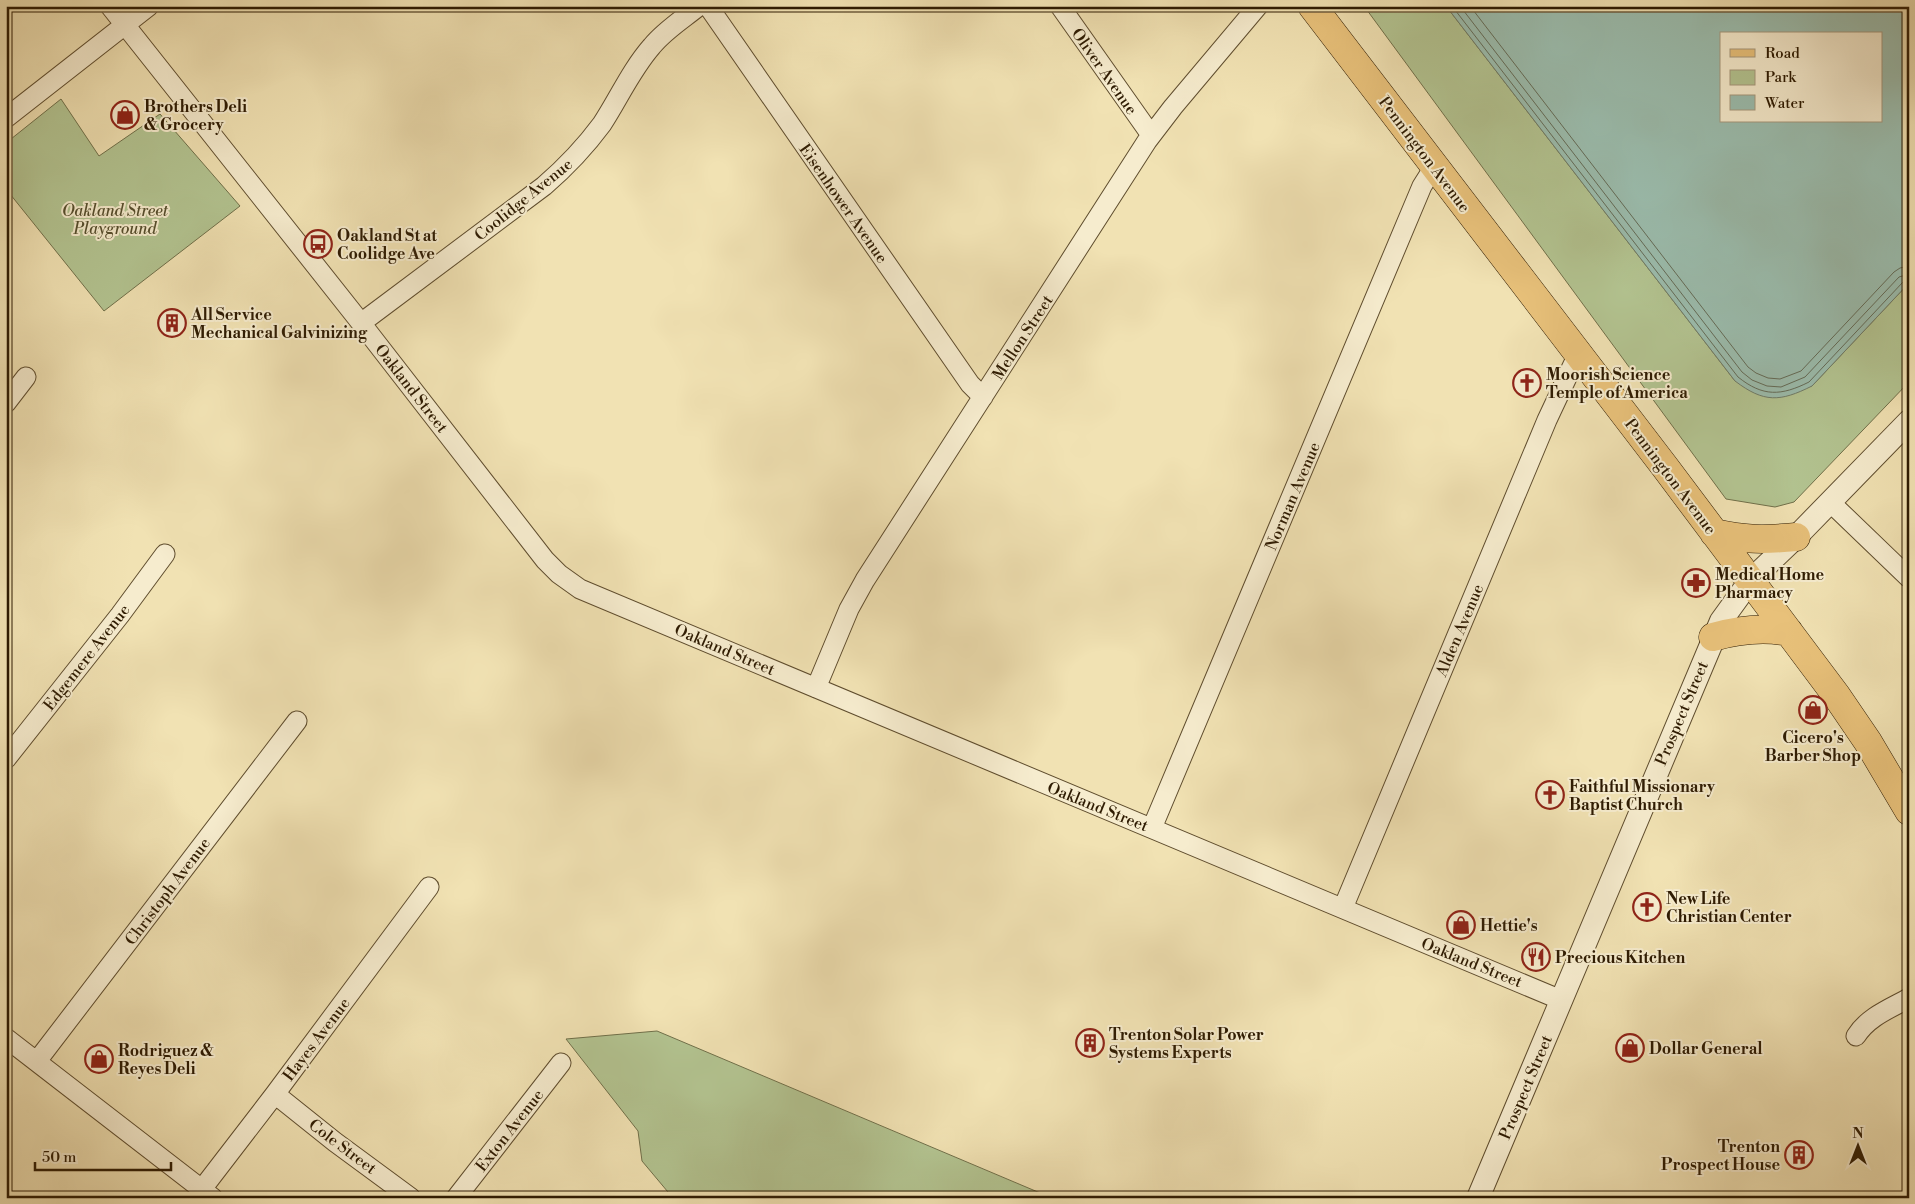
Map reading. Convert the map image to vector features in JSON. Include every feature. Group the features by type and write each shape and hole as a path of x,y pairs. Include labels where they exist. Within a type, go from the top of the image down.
{"main road":[{"name":"Pennington Avenue","path":"1312,6 1836,695 1863,734 1909,810"},
{"path":"1714,533 1744,539 1765,540 1796,537"},
{"path":"1713,637 1734,631 1753,629 1789,632"}],"street":[{"name":"Oakland Street","path":"110,6 361,323 545,560 559,574 580,588 1561,1000"},
{"path":"6,118 148,6"},
{"name":"Coolidge Avenue","path":"361,323 544,186 568,165 603,122 634,68 652,45 699,6"},
{"name":"Eisenhower Avenue","path":"708,6 970,384 983,397"},
{"name":"Oliver Avenue","path":"1060,6 1151,136"},
{"name":"Mellon Street","path":"816,688 849,609 865,580 1151,136 1172,107 1258,6"},
{"name":"Norman Avenue","path":"1152,828 1422,186 1434,167"},
{"name":"Alden Avenue","path":"1343,908 1547,420 1578,354"},
{"path":"6,403 26,377"},
{"name":"Prospect Street","path":"1478,1198 1721,621 1750,581 1796,537 1909,421"},
{"path":"1830,502 1909,578"},
{"name":"Edgemere Avenue","path":"6,759 120,615 165,554"},
{"name":"Christoph Avenue","path":"37,1062 297,721"},
{"name":"Hayes Avenue","path":"207,1194 275,1094 429,887"},
{"path":"1856,1036 1862,1026 1870,1020 1909,998"},
{"path":"6,1038 207,1194"},
{"name":"Exton Avenue","path":"456,1198 561,1063"},
{"name":"Cole Street","path":"275,1094 335,1142 411,1198"}],"green space":[{"path":"1364,6 1446,6 1735,381 1812,386 1909,283 1909,382 1794,502 1775,507 1726,499"},
{"name":"Oakland Street Playground","path":"61,99 99,156 160,114 240,206 104,311 6,189 6,143"},
{"path":"657,1031 1052,1198 673,1198 642,1161 638,1131 566,1039"}],"water":[{"path":"1446,6 1909,6 1909,283 1812,386 1791,395 1772,398 1745,388 1735,381"}],"place":[{"name":"Brothers Deli & Grocery","path":"125,115"},
{"name":"Oakland St at Coolidge Ave","path":"318,244"},
{"name":"All Service Mechanical Galvinizing","path":"172,323"},
{"name":"Moorish Science Temple of America","path":"1527,383"},
{"name":"Medical Home Pharmacy","path":"1696,583"},
{"name":"Cicero's Barber Shop","path":"1813,710"},
{"name":"Faithful Missionary Baptist Church","path":"1550,795"},
{"name":"New Life Christian Center","path":"1647,907"},
{"name":"Hettie's","path":"1461,925"},
{"name":"Precious Kitchen","path":"1536,957"},
{"name":"Trenton Solar Power Systems Experts","path":"1090,1043"},
{"name":"Dollar General","path":"1630,1048"},
{"name":"Rodriguez & Reyes Deli","path":"99,1059"},
{"name":"Trenton Prospect House","path":"1799,1155"}]}
